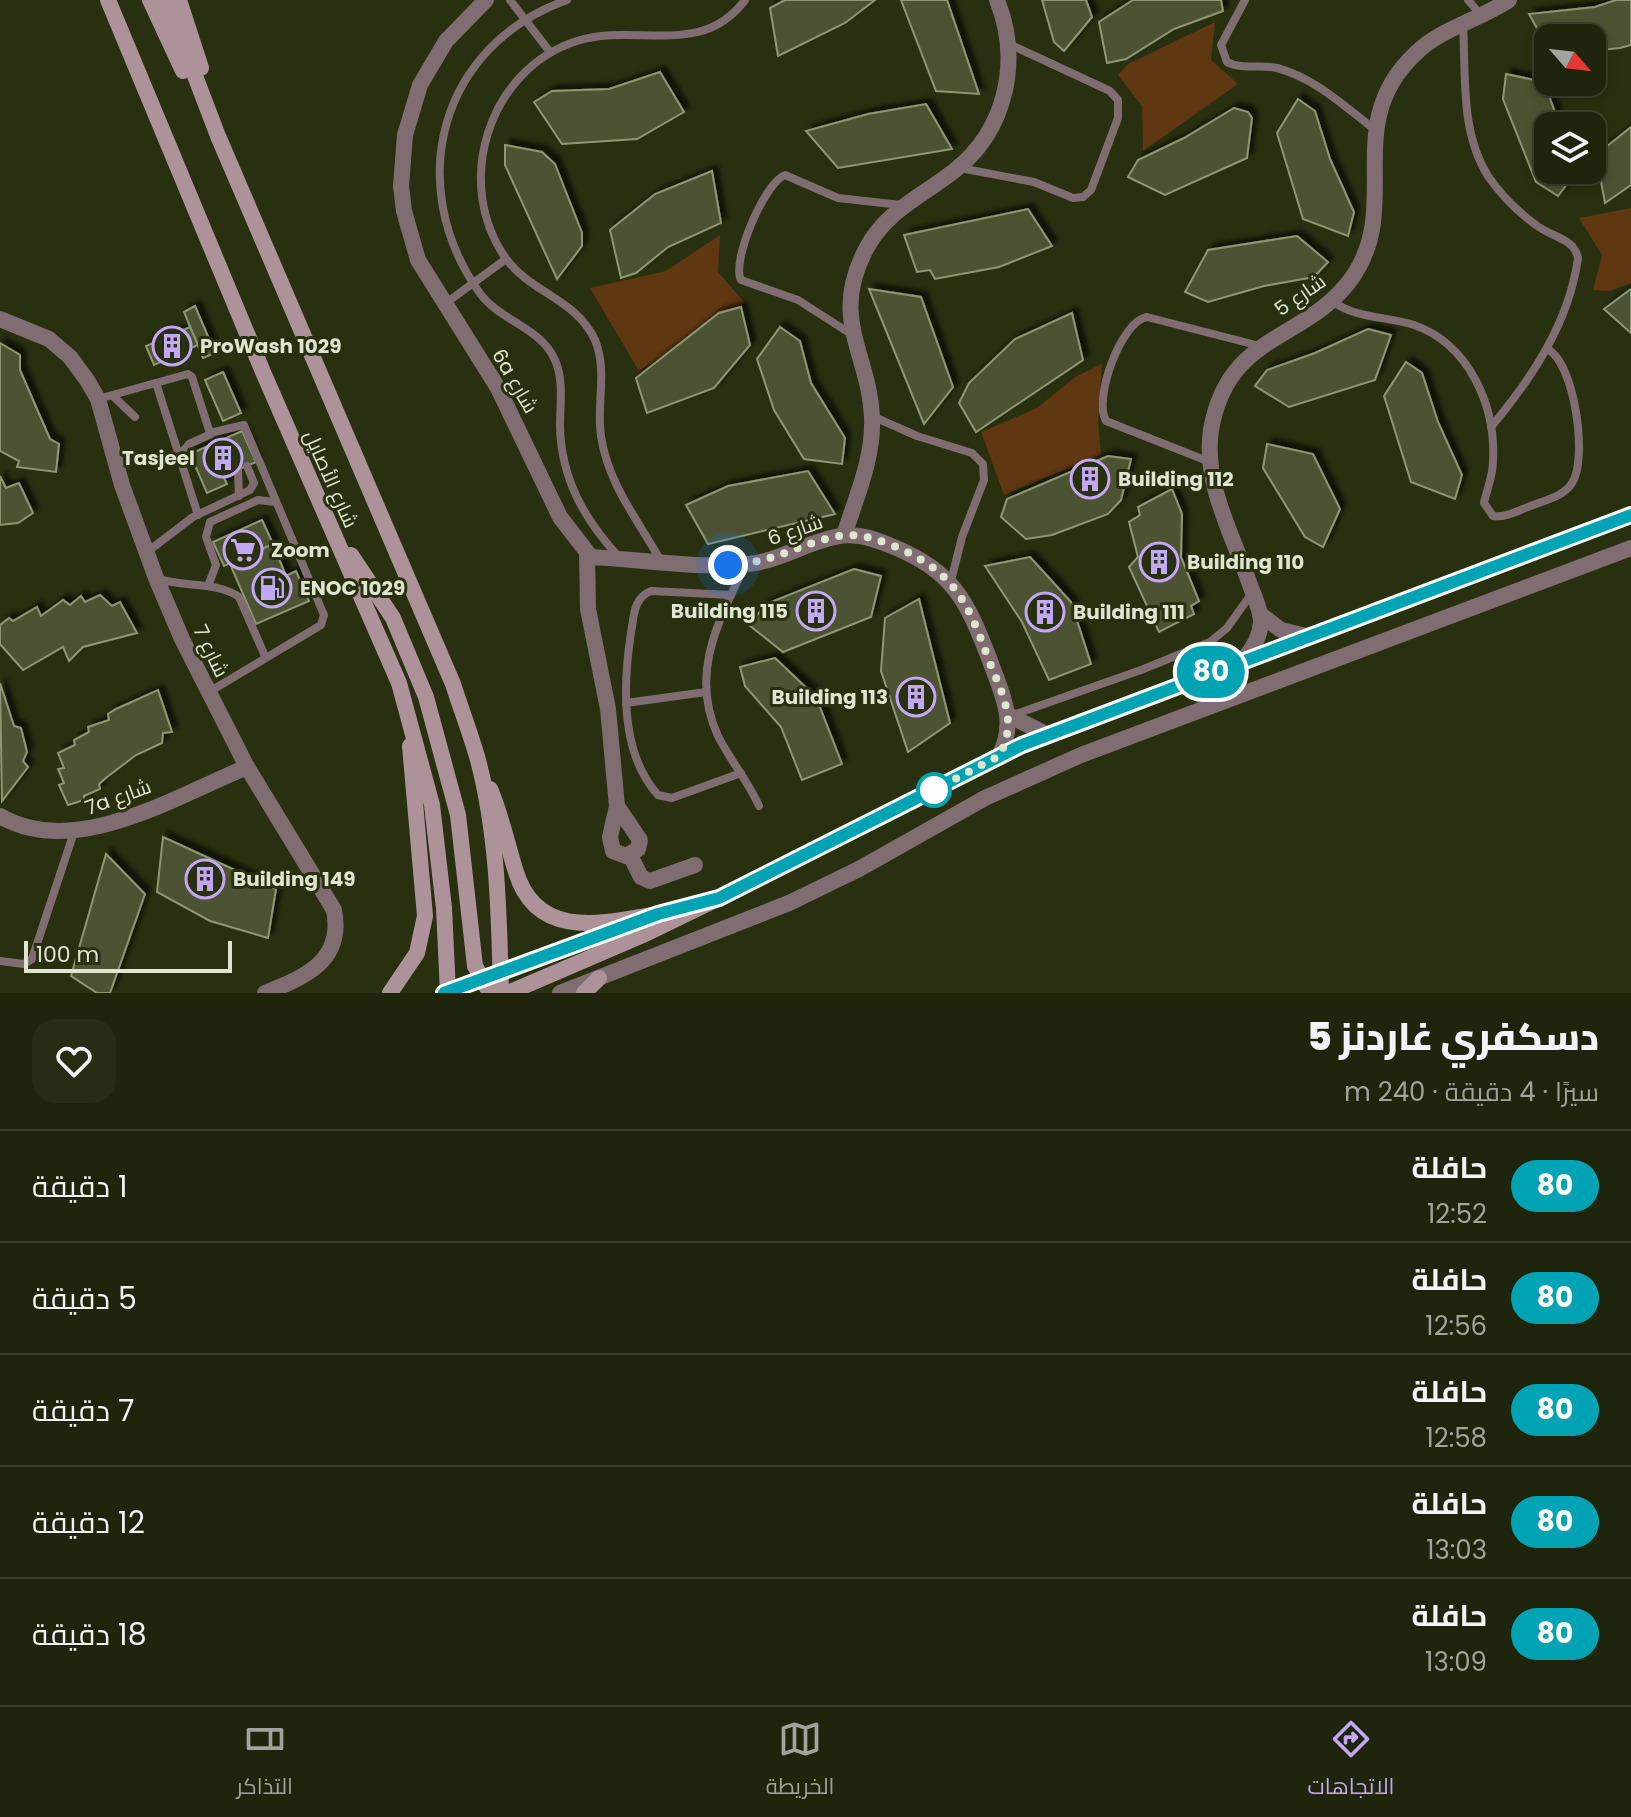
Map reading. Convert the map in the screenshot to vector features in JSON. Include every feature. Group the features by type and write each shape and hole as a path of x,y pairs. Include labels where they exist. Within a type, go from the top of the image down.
{"main road":[{"name":"شارع الأصايل","path":"108,0 407,708 432,805 444,908 448,993"},
{"path":"150,0 168,43 202,98"},
{"name":"شارع الأصايل","path":"166,0 218,136 430,624 478,762 499,901 501,993"},
{"path":"179,0 202,68 218,136"},
{"path":"329,524 393,618 426,697 458,815 473,957 487,988"},
{"path":"390,993 417,953 425,916 407,708"},
{"path":"478,762 501,814 516,873 534,903 563,921 580,924 658,914"},
{"path":"508,993 643,935 719,898"},
{"path":"584,993 599,978"}],"street":[{"name":"6a شارع","path":"486,0 463,22 432,63 411,109 405,135 401,186 410,236 418,260 498,388 560,517 589,557"},
{"path":"844,535 869,452 872,416 852,335 850,301 858,268 880,227 902,205 958,167 985,137 999,111 1007,84 1008,43 997,0"},
{"name":"شارع 5","path":"1260,614 1210,462 1214,418 1224,391 1239,366 1260,346 1332,301 1354,274 1370,240 1374,219 1374,129 1385,96 1403,67 1428,43 1509,0"},
{"name":"شارع 7","path":"0,319 49,339 70,357 106,398 122,485 156,578 247,767 329,898 336,920 333,946 317,969 265,993"},
{"path":"448,993 487,988 501,972 658,914 719,898 999,756 1048,735 1631,515"},
{"name":"شارع 6","path":"589,557 746,564 785,556 844,535 873,538 910,553 951,581 971,613 1010,716"},
{"path":"560,993 801,898 971,805 1070,759 1631,548"},
{"path":"589,557 588,609 608,709 617,806 611,847 617,854 630,855 638,849 640,840 617,806"},
{"path":"1260,614 1281,630 1306,636"},
{"path":"1243,660 1257,639 1260,614"},
{"path":"999,756 1007,737 1010,716 1048,735"},
{"name":"7a شارع","path":"0,816 28,828 74,832 113,822 247,767"},
{"path":"630,855 641,877 650,881 695,865"}],"lane":[{"path":"510,0 550,52"},
{"path":"567,0 525,20 489,47 474,65 452,106 445,128 439,174 444,220 461,263 473,283 498,313 537,337 551,353 559,373 561,440 571,485 586,518 619,558"},
{"path":"661,561 609,468 601,435 602,366 594,340 570,307 525,278 506,259 484,210 482,156 491,121 504,97 521,75 550,52 580,40 611,34 670,38 696,35 722,23 745,0"},
{"path":"1245,0 1221,45 1227,62 1239,66 1266,66 1298,76 1374,129"},
{"path":"1468,0 1481,15"},
{"path":"1463,24 1469,125 1483,167 1519,211 1539,227 1572,244 1577,253 1576,268 1547,349 1522,389 1491,427"},
{"path":"958,167 1034,182 1073,198 1083,197 1091,190 1118,118 1118,100 1110,91 1008,43"},
{"path":"852,335 798,300 741,280 737,269 745,242 773,184 785,175 838,198 902,205"},
{"path":"444,304 506,259"},
{"path":"1332,301 1353,313 1414,325 1446,343 1475,378 1491,427 1493,463 1484,503 1488,513 1503,517 1561,494 1571,486 1577,468 1573,390 1561,359 1547,349"},
{"path":"1210,462 1106,421 1101,404 1117,352 1131,325 1147,317 1260,346"},
{"path":"106,398 191,375 218,435"},
{"path":"156,383 198,515"},
{"path":"106,398 135,417"},
{"path":"872,416 928,440 972,453 983,464 984,480 962,537 951,581"},
{"path":"179,456 189,444 245,426 324,618 321,625 209,692"},
{"path":"146,552 198,515 253,487 242,468"},
{"path":"208,586 216,565 206,537 210,522 258,500 267,498 275,503"},
{"path":"746,564 709,647 706,692 719,738 759,806"},
{"path":"156,578 181,585 208,586 239,597 265,656"},
{"path":"731,595 656,591 641,596 628,652 626,703 636,752 658,795 672,798 741,773"},
{"path":"1010,716 1210,642 1227,628 1253,592"},
{"path":"626,703 706,692"},
{"path":"0,961 24,964 32,959 74,832"}],"shaded area":[{"path":"1215,22 1211,60 1238,84 1143,151 1142,106 1118,75 1128,64"},
{"path":"1631,208 1631,283 1610,291 1593,290 1602,255 1579,218"},
{"path":"720,235 718,272 745,303 639,371 590,288 666,271"},
{"path":"1102,364 1098,421 1101,455 1004,495 981,432 1037,408 1075,377"}],"building":[{"path":"785,0 875,0 845,23 778,56 770,8"},
{"path":"901,0 947,0 979,94 936,91"},
{"path":"1042,0 1086,0 1092,17 1064,51 1054,42"},
{"path":"1133,0 1221,0 1223,11 1174,29 1126,59 1107,63 1099,22"},
{"path":"1616,0 1631,0 1631,45 1606,50 1606,24 1535,24 1529,14 1595,7"},
{"path":"660,72 684,112 637,139 562,144 534,102 552,91 609,89"},
{"path":"1506,74 1534,80 1534,96 1549,96 1555,112 1534,112 1534,177 1503,99"},
{"path":"1298,99 1315,111 1330,159 1354,212 1348,236 1303,219 1277,133"},
{"path":"926,104 952,149 838,168 806,131 868,114"},
{"path":"1234,108 1248,112 1252,118 1247,158 1165,195 1128,177 1138,160 1184,138"},
{"path":"1631,127 1631,185 1605,203 1601,184 1606,184 1606,147"},
{"path":"505,145 542,152 555,164 582,233 582,246 557,279 505,165"},
{"path":"712,171 721,223 668,247 636,273 621,278 610,230 655,194"},
{"path":"1539,184 1567,184 1558,196"},
{"path":"1028,209 1052,246 999,267 935,279 930,270 917,272 904,235"},
{"path":"1297,236 1328,262 1314,277 1264,286 1208,302 1185,292 1208,250"},
{"path":"869,289 921,297 953,387 924,424"},
{"path":"1631,289 1631,333 1604,309"},
{"path":"195,306 215,353 203,358 184,312"},
{"path":"741,307 750,345 714,388 647,413 636,378 719,313"},
{"path":"1072,313 1083,360 976,432 959,403 969,383 1015,339"},
{"name":"ProWash 1029","path":"190,327 198,345 154,365 146,346"},
{"path":"780,327 800,341 811,383 845,438 842,464 804,459 774,410 757,359"},
{"path":"1368,329 1391,335 1375,380 1289,407 1255,386 1267,370"},
{"path":"0,343 20,355 20,370 50,439 59,444 56,472 17,467 19,461 0,451"},
{"path":"1406,362 1422,373 1438,422 1462,475 1455,499 1411,482 1384,396"},
{"path":"223,372 241,413 223,421 205,380"},
{"name":"Tasjeel","path":"242,431 256,462 223,476 227,484 207,493 190,454"},
{"path":"1267,444 1313,454 1340,509 1323,547 1305,537 1263,468"},
{"name":"Building 112","path":"1108,456 1131,459 1121,500 1108,514 1052,535 1026,539 1001,517 1007,499"},
{"path":"808,471 835,514 708,544 686,505 728,486"},
{"path":"0,476 6,488 19,483 33,513 18,523 0,525"},
{"name":"Building 110","path":"1172,489 1182,514 1181,557 1199,601 1191,606 1194,614 1159,632 1129,567 1138,557 1129,522 1140,515 1138,507"},
{"name":"ENOC 1029","path":"262,520 273,544 224,566 213,542"},
{"name":"ENOC 1029","path":"273,544 286,576 296,571 309,601 256,624 230,564"},
{"name":"Building 111","path":"1030,557 1071,602 1091,664 1049,680 1022,622 985,566"},
{"name":"Building 115","path":"854,569 881,576 871,617 783,652 749,625 766,604"},
{"path":"100,595 112,606 120,602 137,633 83,647 69,661 63,647 23,670 0,644 0,625 9,618 13,621 37,607 41,616 63,600 70,605 81,596 85,602"},
{"name":"Building 113","path":"919,599 950,723 908,752 881,671 885,618"},
{"path":"775,658 816,697 842,764 802,780 781,727 745,686 740,667"},
{"path":"0,683 14,726 21,728 27,752 23,761 28,767 2,801"},
{"path":"158,690 172,732 163,733 162,743 136,755 107,777 99,784 100,789 84,796 84,800 68,805 59,785 64,783 58,769 64,768 58,753 75,745 74,740 89,732 88,727 109,720 108,714"},
{"name":"Building 149","path":"163,837 276,889 268,938 210,921 157,892"},
{"path":"106,854 145,894 110,993 97,993 71,976"}],"bus line":[{"name":"80","path":"444,993 658,914 719,898 790,865 1022,745 1631,515"}],"place":[{"name":"ProWash 1029","path":"172,346"},
{"name":"Tasjeel","path":"223,458"},
{"name":"Building 112","path":"1090,479"},
{"name":"Zoom","path":"243,550"},
{"name":"Building 110","path":"1159,562"},
{"name":"ENOC 1029","path":"272,588"},
{"name":"Building 115","path":"816,611"},
{"name":"Building 111","path":"1045,612"},
{"name":"Building 113","path":"916,697"},
{"name":"Building 149","path":"205,879"}],"route":[{"path":"728,565 772,560 829,538 859,536 873,538 919,557 951,581 976,624 1010,723 999,756 934,790"}]}
